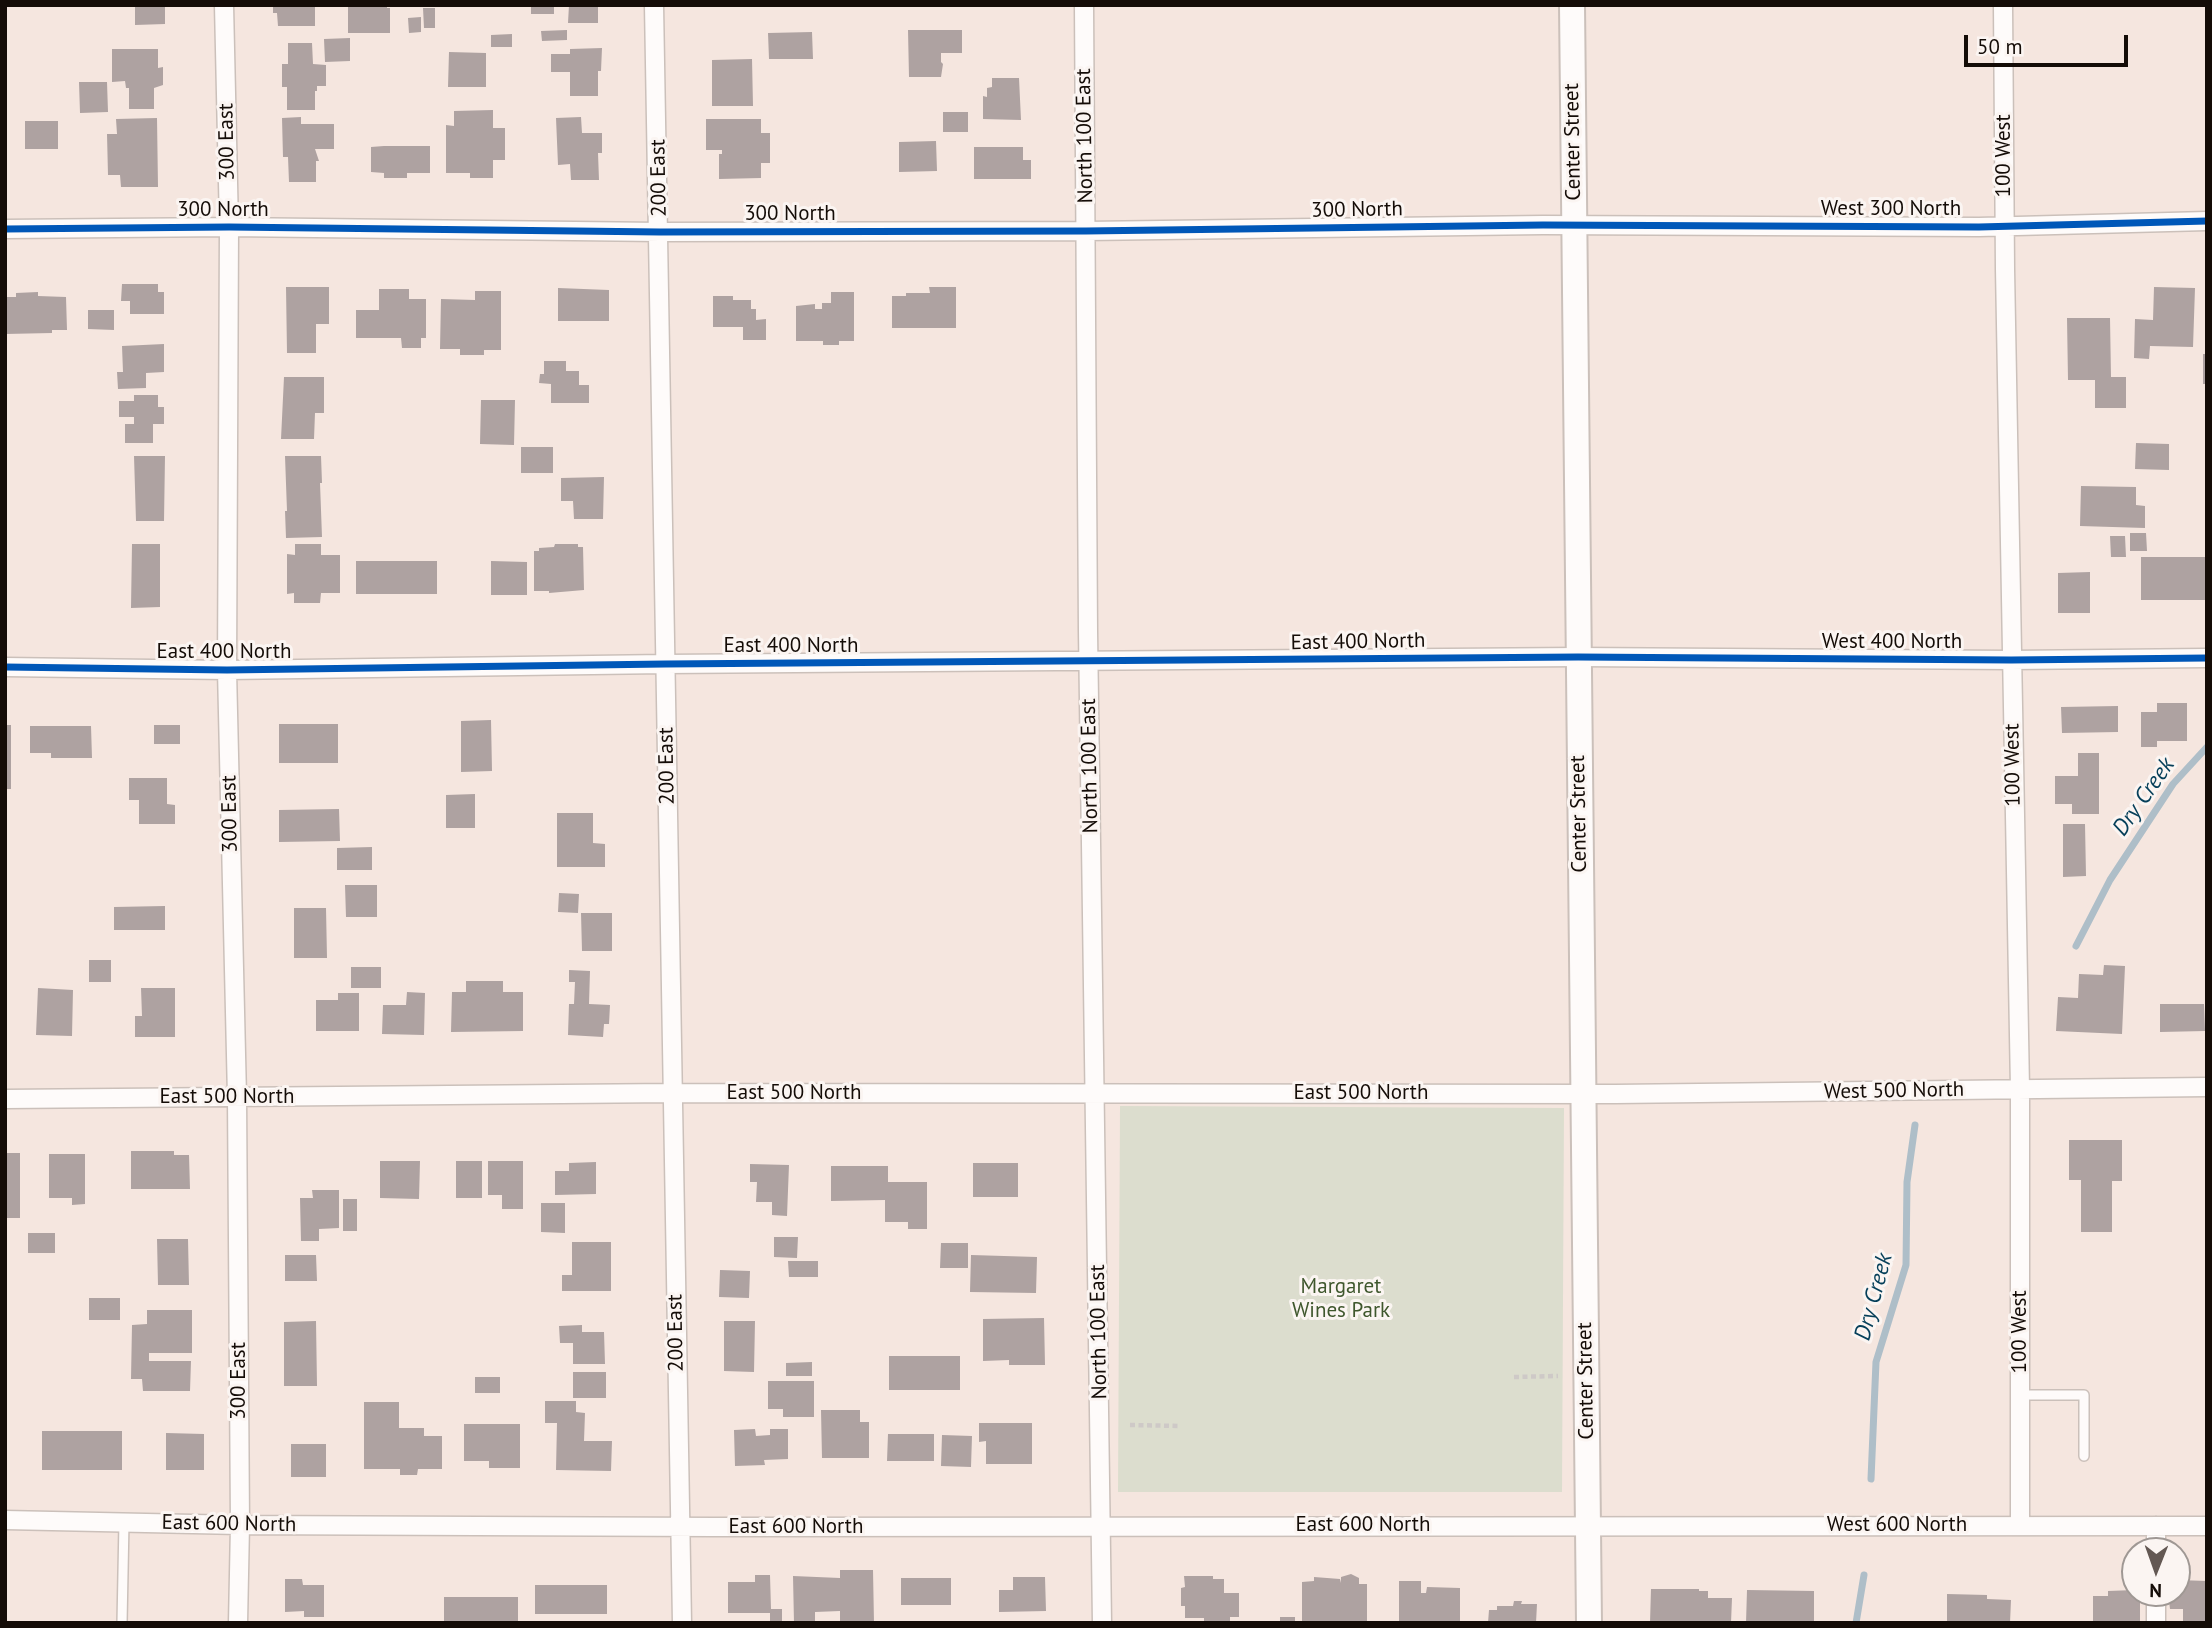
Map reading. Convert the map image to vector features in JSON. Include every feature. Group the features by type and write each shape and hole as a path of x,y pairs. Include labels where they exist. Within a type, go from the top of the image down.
{"street":[{"name":"300 East","path":"224,5 229,228 227,670 237,1097 240,1525 238,1623"},
{"name":"200 East","path":"654,5 682,1623"},
{"name":"North 100 East","path":"1084,5 1088,662 1096,1092 1101,1623"},
{"name":"Center Street","path":"1572,5 1589,1623"},
{"name":"100 West","path":"2003,5 2004,226 2020,1088 2020,1525"},
{"name":"West 300 North","path":"1574,226 2004,226 2207,221"},
{"name":"300 North","path":"5,229 660,232 1574,226"},
{"name":"West 400 North","path":"1578,657 2011,660 2207,658"},
{"name":"East 400 North","path":"5,667 227,670 1578,657"},
{"name":"West 500 North","path":"1582,1094 2207,1087"},
{"name":"East 500 North","path":"5,1099 672,1093 1582,1094"},
{"name":"East 600 North","path":"5,1520 240,1525 680,1527 1588,1525"},
{"name":"West 600 North","path":"1588,1525 2207,1526"},
{"path":"2156,1526 2156,1537"}],"lane":[{"path":"2020,1395 2084,1395 2084,1456"},
{"path":"122,1623 124,1522"}],"path":[{"path":"1514,1377 1558,1377"},
{"path":"1130,1425 1180,1426"}],"green space":[{"name":"Margaret Wines Park","path":"1120,1106 1564,1108 1562,1492 1118,1492"}],"building":[{"path":"135,5 165,5 165,24 135,25"},
{"path":"273,5 315,5 315,26 278,26"},
{"path":"348,5 387,5 387,8 390,8 390,33 348,33"},
{"path":"531,5 554,5 554,14 531,14"},
{"path":"569,5 598,5 598,23 568,23"},
{"path":"423,8 435,8 435,28 424,28"},
{"path":"421,17 421,32 409,33 408,18"},
{"path":"567,30 567,40 542,41 541,31"},
{"path":"908,30 962,30 962,53 941,53 941,77 909,77"},
{"path":"812,32 813,59 769,59 768,33"},
{"path":"512,34 512,47 491,47 491,35"},
{"path":"350,38 350,61 325,62 324,39"},
{"path":"288,43 312,43 313,64 326,65 326,86 317,86 315,110 287,110 287,87 282,87 282,64 288,64"},
{"path":"602,48 598,96 570,96 570,72 551,72 551,54 570,54 570,49"},
{"path":"112,49 158,49 158,68 163,67 163,85 154,88 154,109 129,109 129,88 126,88 125,81 112,82"},
{"path":"449,52 486,53 486,87 448,87"},
{"path":"752,59 753,106 712,106 712,60"},
{"path":"992,78 1019,78 1021,120 983,119 983,96 987,97 987,88 992,87"},
{"path":"79,82 107,82 108,112 80,113"},
{"path":"493,110 493,128 505,128 505,160 493,160 493,178 470,178 470,173 446,173 446,125 454,126 454,111"},
{"path":"943,112 968,112 968,132 943,132"},
{"path":"301,117 301,124 334,124 334,149 315,149 319,161 316,161 316,182 289,182 288,157 283,157 282,118"},
{"path":"581,117 582,133 602,133 602,153 598,153 599,180 571,180 570,164 558,165 556,118"},
{"path":"157,118 158,187 121,187 120,175 108,175 107,134 117,134 116,119"},
{"path":"706,119 761,119 761,133 770,133 770,163 761,163 761,178 719,179 719,154 722,154 722,150 706,150"},
{"path":"25,121 58,121 58,149 25,149"},
{"path":"936,141 937,171 899,172 899,142"},
{"path":"430,146 430,173 407,173 407,178 384,178 384,173 371,172 371,147"},
{"path":"974,147 1023,147 1023,160 1031,160 1031,179 974,179"},
{"path":"122,284 158,284 158,292 164,292 164,314 130,314 130,301 121,301"},
{"path":"286,287 329,287 329,324 316,324 316,353 287,353"},
{"path":"929,287 956,287 956,328 892,328 892,296 930,293"},
{"path":"2154,287 2195,288 2193,347 2150,346 2149,359 2134,358 2135,319 2153,320"},
{"path":"558,288 609,290 609,321 558,321"},
{"path":"379,289 409,289 409,299 426,299 426,338 421,338 421,348 402,348 401,338 356,338 356,310 379,310"},
{"path":"475,291 501,291 501,350 484,350 484,355 460,355 460,349 440,349 441,299 475,300"},
{"path":"38,292 38,296 66,297 67,330 5,334 5,297 16,297 16,293"},
{"path":"831,292 854,292 854,341 823,345 823,341 796,341 796,306 815,304 815,309 822,309 822,303 831,303"},
{"path":"713,296 751,300 751,309 756,309 756,320 766,319 766,340 743,340 743,327 713,327"},
{"path":"88,310 114,310 114,330 88,329"},
{"path":"2067,318 2110,318 2111,377 2126,377 2126,408 2095,408 2095,380 2068,380"},
{"path":"164,344 164,372 146,373 146,388 118,389 117,372 123,372 122,346"},
{"path":"2203,354 2207,354 2207,384 2203,384"},
{"path":"544,361 566,361 566,371 579,371 579,385 589,385 589,403 551,403 551,384 539,383 540,374 544,374"},
{"path":"284,377 324,377 324,413 315,413 314,439 281,439"},
{"path":"134,395 158,395 158,407 164,407 164,424 153,424 153,443 125,443 125,424 134,424 134,417 119,417 119,401 134,401"},
{"path":"481,400 515,400 514,445 480,444"},
{"path":"2136,443 2169,444 2169,470 2135,469"},
{"path":"521,447 553,447 553,473 521,473"},
{"path":"134,456 165,456 164,521 136,521"},
{"path":"285,456 321,456 322,537 286,538"},
{"path":"604,477 603,519 574,519 573,501 561,501 561,478"},
{"path":"2081,486 2136,487 2136,505 2145,506 2145,528 2080,526"},
{"path":"2130,533 2146,533 2147,551 2130,551"},
{"path":"2110,536 2125,536 2126,557 2111,557"},
{"path":"132,544 160,544 160,607 131,608"},
{"path":"295,544 321,544 321,555 340,555 340,593 321,593 320,603 294,603 294,593 287,594 287,554 295,555"},
{"path":"555,544 578,544 578,547 583,547 584,590 549,593 534,591 534,551 554,547"},
{"path":"2141,557 2207,557 2207,600 2141,600"},
{"path":"356,561 437,561 437,594 356,594"},
{"path":"491,561 527,562 527,595 491,595"},
{"path":"2090,572 2090,613 2058,613 2058,573"},
{"path":"2157,703 2187,703 2187,741 2157,741 2157,747 2141,747 2141,712 2157,712"},
{"path":"2118,706 2118,732 2062,733 2061,707"},
{"path":"491,720 492,771 461,772 461,721"},
{"path":"279,724 338,724 338,763 279,763"},
{"path":"5,725 11,725 11,789 5,789"},
{"path":"154,725 180,725 180,744 154,744"},
{"path":"30,726 91,726 92,758 51,758 51,753 30,753"},
{"path":"2078,753 2099,753 2099,814 2072,814 2072,804 2055,804 2055,776 2078,776"},
{"path":"129,778 167,778 167,804 175,805 175,824 139,824 139,800 129,800"},
{"path":"475,794 475,828 446,828 446,795"},
{"path":"339,809 340,841 279,842 279,810"},
{"path":"557,813 593,813 593,843 605,844 605,867 557,867"},
{"path":"2063,824 2085,824 2086,876 2063,877"},
{"path":"372,847 372,870 337,870 337,848"},
{"path":"345,885 377,885 377,917 346,917"},
{"path":"559,893 579,894 578,913 558,912"},
{"path":"165,906 165,930 114,930 114,907"},
{"path":"294,908 326,908 327,958 294,958"},
{"path":"581,913 612,913 612,951 582,951"},
{"path":"89,960 111,960 111,982 89,982"},
{"path":"2104,965 2125,966 2122,1034 2056,1031 2058,997 2078,998 2079,974 2103,975"},
{"path":"351,967 381,967 381,988 351,988"},
{"path":"569,970 590,971 589,1004 610,1005 609,1024 604,1024 603,1037 568,1035 569,1004 574,1004 575,982 569,982"},
{"path":"466,981 503,981 503,992 523,992 523,1031 451,1032 452,992 466,992"},
{"path":"38,988 73,990 72,1036 36,1035"},
{"path":"141,988 175,988 175,1037 135,1037 135,1016 142,1016"},
{"path":"407,992 425,993 424,1035 382,1034 383,1005 406,1005"},
{"path":"338,993 359,993 359,1031 316,1031 316,1000 338,1000"},
{"path":"2160,1004 2204,1004 2205,1031 2160,1032"},
{"path":"2069,1140 2122,1140 2122,1181 2112,1181 2112,1232 2081,1232 2081,1180 2069,1180"},
{"path":"131,1151 174,1151 174,1155 189,1155 190,1189 131,1189"},
{"path":"5,1153 20,1153 20,1218 5,1218"},
{"path":"49,1154 85,1154 85,1204 72,1205 72,1198 49,1198"},
{"path":"380,1161 420,1161 419,1199 380,1198"},
{"path":"456,1161 482,1161 482,1198 456,1198"},
{"path":"488,1161 523,1161 523,1209 502,1209 502,1195 488,1195"},
{"path":"596,1162 596,1194 555,1195 555,1171 569,1171 569,1163"},
{"path":"973,1163 1018,1163 1018,1197 973,1197"},
{"path":"750,1164 789,1165 787,1216 772,1215 772,1202 756,1202 757,1182 750,1182"},
{"path":"831,1166 888,1166 888,1182 927,1182 927,1229 908,1229 908,1222 885,1222 885,1200 831,1201"},
{"path":"312,1190 339,1190 339,1228 319,1229 319,1241 301,1241 300,1198 313,1198"},
{"path":"343,1199 357,1199 357,1231 343,1231"},
{"path":"541,1203 565,1203 565,1233 541,1232"},
{"path":"28,1233 55,1233 55,1253 28,1253"},
{"path":"774,1237 798,1237 797,1258 774,1257"},
{"path":"157,1239 188,1239 189,1285 158,1285"},
{"path":"572,1242 611,1242 611,1291 562,1291 562,1275 572,1275"},
{"path":"941,1243 968,1243 968,1268 940,1268"},
{"path":"285,1255 316,1255 317,1281 285,1281"},
{"path":"971,1255 1037,1257 1036,1293 970,1292"},
{"path":"788,1261 818,1261 818,1277 789,1277"},
{"path":"720,1270 750,1271 749,1298 719,1297"},
{"path":"89,1298 120,1298 120,1320 89,1320"},
{"path":"147,1310 192,1310 192,1353 149,1353 149,1361 191,1361 190,1391 143,1391 142,1379 131,1379 132,1325 147,1324"},
{"path":"1044,1318 1045,1365 1009,1365 1009,1360 983,1361 983,1319"},
{"path":"316,1321 317,1386 284,1386 284,1322"},
{"path":"724,1321 755,1321 754,1372 724,1371"},
{"path":"582,1325 582,1332 604,1332 605,1364 573,1364 573,1343 560,1343 559,1326"},
{"path":"889,1356 960,1356 960,1390 889,1390"},
{"path":"812,1362 812,1376 786,1376 786,1363"},
{"path":"573,1372 606,1372 606,1398 573,1398"},
{"path":"475,1377 500,1377 500,1393 475,1393"},
{"path":"768,1381 814,1381 814,1417 783,1417 783,1409 768,1409"},
{"path":"545,1401 576,1401 576,1412 585,1413 584,1441 612,1441 611,1471 556,1470 557,1423 545,1423"},
{"path":"364,1402 399,1402 399,1428 424,1428 424,1436 442,1436 442,1469 418,1469 417,1475 400,1475 400,1469 364,1469"},
{"path":"821,1410 860,1410 860,1422 869,1422 869,1458 822,1458"},
{"path":"979,1423 1032,1423 1032,1464 986,1464 986,1441 979,1442"},
{"path":"464,1424 520,1424 520,1468 489,1468 489,1461 464,1461"},
{"path":"755,1429 756,1436 770,1435 770,1429 788,1429 788,1459 764,1460 765,1465 735,1466 734,1430"},
{"path":"42,1431 122,1431 122,1470 42,1470"},
{"path":"166,1433 204,1434 204,1470 166,1470"},
{"path":"888,1434 934,1434 934,1461 887,1461"},
{"path":"942,1435 972,1436 971,1467 941,1466"},
{"path":"291,1444 326,1444 326,1477 291,1477"},
{"path":"840,1570 873,1570 874,1623 840,1623 840,1611 815,1612 815,1622 794,1623 793,1576 840,1578"},
{"path":"1351,1574 1359,1578 1359,1584 1367,1584 1367,1623 1302,1623 1302,1582 1314,1581 1314,1577 1340,1579 1341,1583 1341,1577"},
{"path":"755,1575 770,1575 771,1609 782,1609 782,1623 770,1623 770,1613 728,1613 728,1582 755,1582"},
{"path":"1184,1576 1213,1576 1213,1579 1224,1579 1224,1593 1239,1593 1239,1617 1230,1617 1230,1623 1204,1623 1204,1618 1185,1618 1185,1606 1181,1606"},
{"path":"1013,1577 1045,1577 1046,1611 999,1612 999,1590 1013,1590"},
{"path":"901,1578 951,1578 951,1605 901,1605"},
{"path":"285,1579 302,1579 303,1585 324,1585 324,1617 304,1617 304,1611 285,1612"},
{"path":"2191,1580 2207,1581 2207,1623 2183,1623 2183,1609 2170,1609 2191,1607"},
{"path":"1399,1581 1421,1581 1421,1593 1426,1593 1427,1587 1460,1588 1460,1623 1399,1623"},
{"path":"535,1585 607,1585 607,1614 535,1614"},
{"path":"1651,1589 1699,1589 1708,1591 1708,1598 1732,1598 1731,1623 1650,1623"},
{"path":"1747,1590 1814,1591 1814,1623 1746,1623"},
{"path":"2108,1591 2121,1591 2121,1607 2140,1607 2140,1622 2093,1622 2093,1596 2108,1596"},
{"path":"1947,1594 1987,1595 1987,1599 2011,1600 2010,1623 1947,1623"},
{"path":"444,1597 518,1597 518,1623 444,1623"},
{"path":"1514,1601 1537,1604 1536,1623 1488,1623 1489,1610 1497,1610 1497,1606 1513,1606"},
{"path":"1280,1617 1295,1617 1295,1623 1280,1623"}],"waterway":[{"name":"Dry Creek","path":"2076,946 2110,880 2173,784 2207,747"},
{"name":"Dry Creek","path":"1871,1479 1876,1362 1906,1265 1907,1182 1915,1125"},
{"name":"Dry Creek","path":"1856,1623 1864,1575"}],"cycle path":[{"path":"5,229 229,227 660,232 1086,231 1543,225 1979,227 2207,221"},
{"path":"5,667 227,670 1578,657 2011,660 2207,658"}]}
